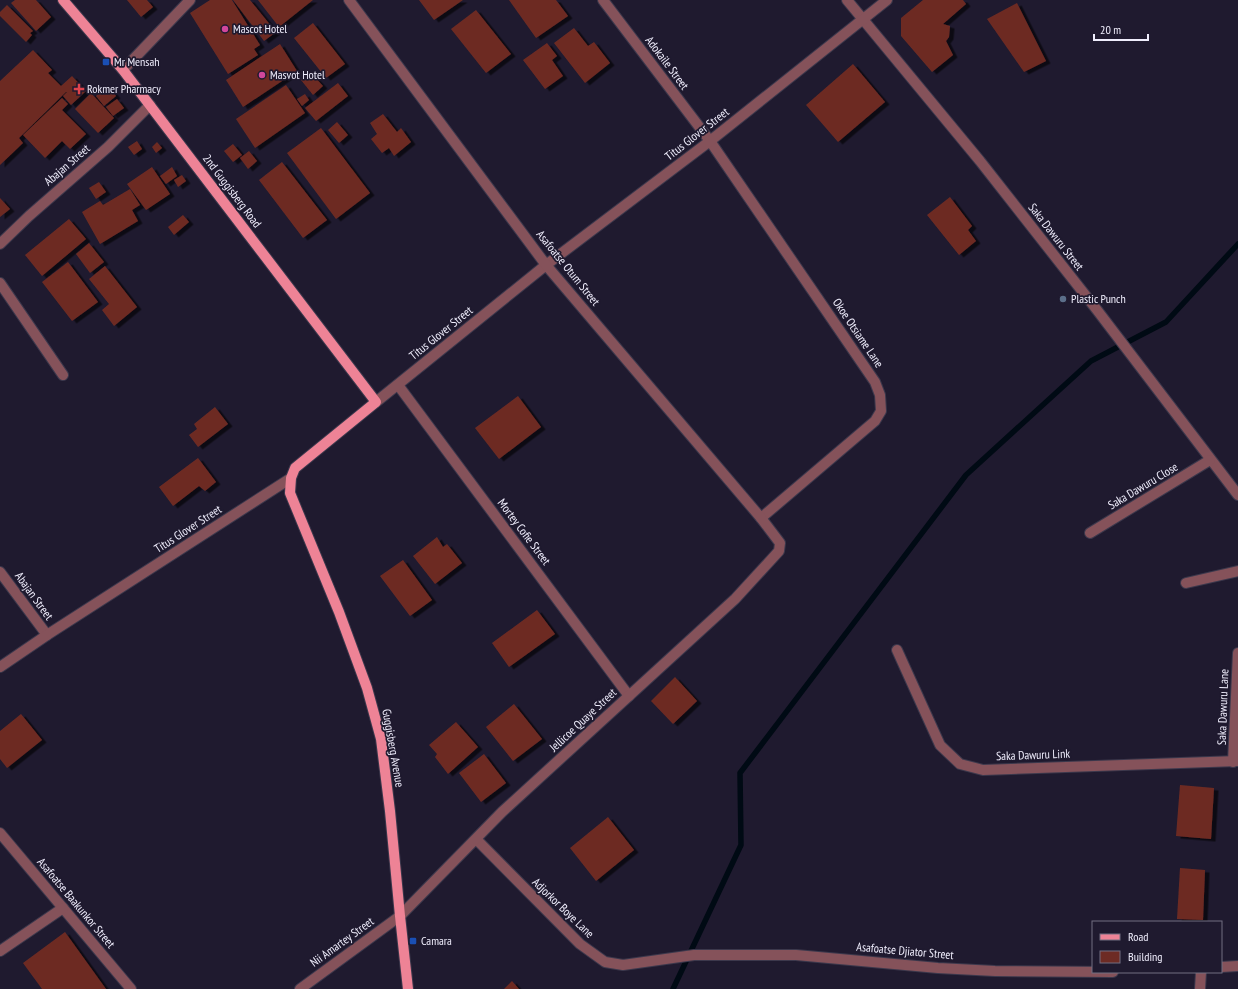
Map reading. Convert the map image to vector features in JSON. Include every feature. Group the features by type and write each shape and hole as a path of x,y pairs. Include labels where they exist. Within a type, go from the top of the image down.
{"main road":[{"name":"2nd Guggisberg Road","path":"63,0 123,70 376,402"},
{"name":"Titus Glover Street","path":"291,478 295,468 376,402"},
{"name":"Guggisberg Avenue","path":"291,478 290,492 339,612 373,709 381,739 408,989"}],"street":[{"path":"123,70 190,0"},
{"name":"Asafoatse Otum Street","path":"349,0 546,265 761,518 780,543"},
{"name":"Adokaile Street","path":"603,0 710,141"},
{"name":"Saka Dawuru Street","path":"847,0 980,161 1097,310 1210,460 1238,494"},
{"name":"Titus Glover Street","path":"376,402 546,265 710,141 887,0"},
{"name":"Abajan Street","path":"0,244 29,216 108,147 150,105"},
{"name":"Okoe Otsiame Lane","path":"710,141 875,382 880,395 881,411 875,421 761,518"},
{"path":"0,283 63,375"},
{"name":"Mortey Cofie Street","path":"398,385 629,696"},
{"name":"Saka Dawuru Close","path":"1090,533 1210,460"},
{"name":"Titus Glover Street","path":"0,667 47,635 291,478"},
{"name":"Jellicoe Quaye Street","path":"400,916 502,812 735,598 779,551 780,543"},
{"path":"1186,583 1238,571"},
{"name":"Abajan Street","path":"0,572 47,635"},
{"name":"Saka Dawuru Link","path":"897,650 940,745 960,764 983,770 1236,761"},
{"name":"Saka Dawuru Lane","path":"1236,761 1238,653"},
{"name":"Asafoatse Baakunkor Street","path":"0,833 131,989"},
{"name":"Adjorkor Boye Lane","path":"476,840 580,944 605,962 623,965 694,955"},
{"path":"0,952 63,908"},
{"name":"Nii Amartey Street","path":"300,989 400,916"},
{"name":"Asafoatse Djiator Street","path":"694,955 796,955 966,969 1092,972"},
{"path":"1222,967 1238,966"},
{"path":"1200,989 1201,973"}],"building":[{"path":"15,0 36,0 51,17 36,31 11,3"},
{"path":"127,0 147,0 153,7 141,17"},
{"name":"Mascot Hotel","path":"210,0 232,0 260,45 254,49 258,55 228,74 190,13"},
{"path":"233,0 250,0 276,32 264,41"},
{"path":"258,0 313,0 279,27"},
{"path":"419,0 463,0 434,20"},
{"path":"509,0 556,0 568,16 536,38"},
{"path":"923,0 963,0 966,4 943,24 950,26 949,37 946,41 953,55 932,72 901,36 901,18"},
{"path":"1017,3 1046,61 1024,72 987,19"},
{"path":"7,5 33,31 30,33 32,35 26,42 0,16 0,12"},
{"path":"476,10 511,54 486,73 451,29"},
{"path":"313,23 345,64 326,78 294,38"},
{"path":"574,28 588,46 594,42 610,63 585,83 554,43"},
{"path":"547,43 557,56 552,60 563,76 545,89 523,60"},
{"name":"Masvot Hotel","path":"280,44 297,71 243,107 226,80"},
{"path":"33,50 52,70 48,73 61,86 72,76 86,91 71,105 63,96 66,92 19,138 23,143 0,165 0,81"},
{"path":"853,64 885,102 838,142 806,105"},
{"path":"310,72 323,86 313,95 301,80"},
{"path":"338,83 348,96 316,121 305,108"},
{"path":"286,85 305,113 255,148 236,119"},
{"path":"108,86 116,96 104,106 96,96"},
{"path":"91,93 114,118 98,133 75,109"},
{"path":"305,94 309,100 302,106 297,99"},
{"path":"62,98 68,104 62,110 86,134 70,149 62,141 45,158 23,135"},
{"path":"117,99 124,108 113,116 106,107"},
{"path":"383,114 397,132 401,128 411,142 394,156 389,148 382,153 371,139 377,134 370,123"},
{"path":"337,122 348,135 339,143 328,130"},
{"path":"321,128 370,193 336,219 287,153"},
{"path":"137,141 142,149 134,155 128,147"},
{"path":"157,142 162,148 156,153 152,147"},
{"path":"233,144 242,155 233,162 224,151"},
{"path":"249,151 257,161 248,169 240,158"},
{"path":"282,162 327,220 303,238 259,180"},
{"path":"152,167 170,194 146,210 127,184"},
{"path":"172,167 177,176 166,184 160,176"},
{"path":"182,175 186,181 178,187 174,180"},
{"path":"99,182 106,192 96,199 89,188"},
{"path":"130,189 140,205 132,210 138,221 100,244 82,212 100,201 103,205"},
{"path":"950,197 972,226 968,230 976,241 959,255 927,215"},
{"path":"0,198 10,209 0,217"},
{"path":"183,215 189,222 174,235 168,227"},
{"path":"69,219 86,239 42,276 25,255"},
{"path":"89,243 104,262 90,273 76,254"},
{"path":"68,262 98,302 72,321 42,282"},
{"path":"105,266 137,307 114,326 102,310 109,304 89,279"},
{"path":"518,396 541,427 499,459 475,428"},
{"path":"215,407 228,424 198,447 189,435 197,429 194,424"},
{"path":"198,458 216,482 205,491 199,486 173,506 159,487"},
{"path":"437,537 443,547 447,544 462,563 435,584 413,556"},
{"path":"403,560 432,600 410,616 380,576"},
{"path":"537,610 555,634 509,667 492,643"},
{"path":"675,677 697,701 673,724 651,701"},
{"path":"514,704 542,739 513,761 486,727"},
{"path":"21,714 42,740 7,768 0,759 0,731"},
{"path":"456,722 478,747 448,774 435,757 437,754 429,745"},
{"path":"484,754 506,783 481,802 459,773"},
{"path":"1180,785 1214,788 1211,839 1176,836"},
{"path":"608,817 634,850 596,881 570,848"},
{"path":"1180,868 1205,870 1203,920 1177,919"},
{"path":"65,932 106,989 42,989 23,963"},
{"path":"512,981 519,989 504,989"}],"waterway":[{"path":"673,989 741,845 740,773 966,475 1091,361 1166,322 1238,244"}],"place":[{"name":"Mascot Hotel","path":"225,29"},
{"name":"Mr Mensah","path":"106,62"},
{"name":"Masvot Hotel","path":"262,75"},
{"name":"Rokmer Pharmacy","path":"79,89"},
{"name":"Plastic Punch","path":"1063,299"},
{"name":"Camara","path":"413,941"}]}
